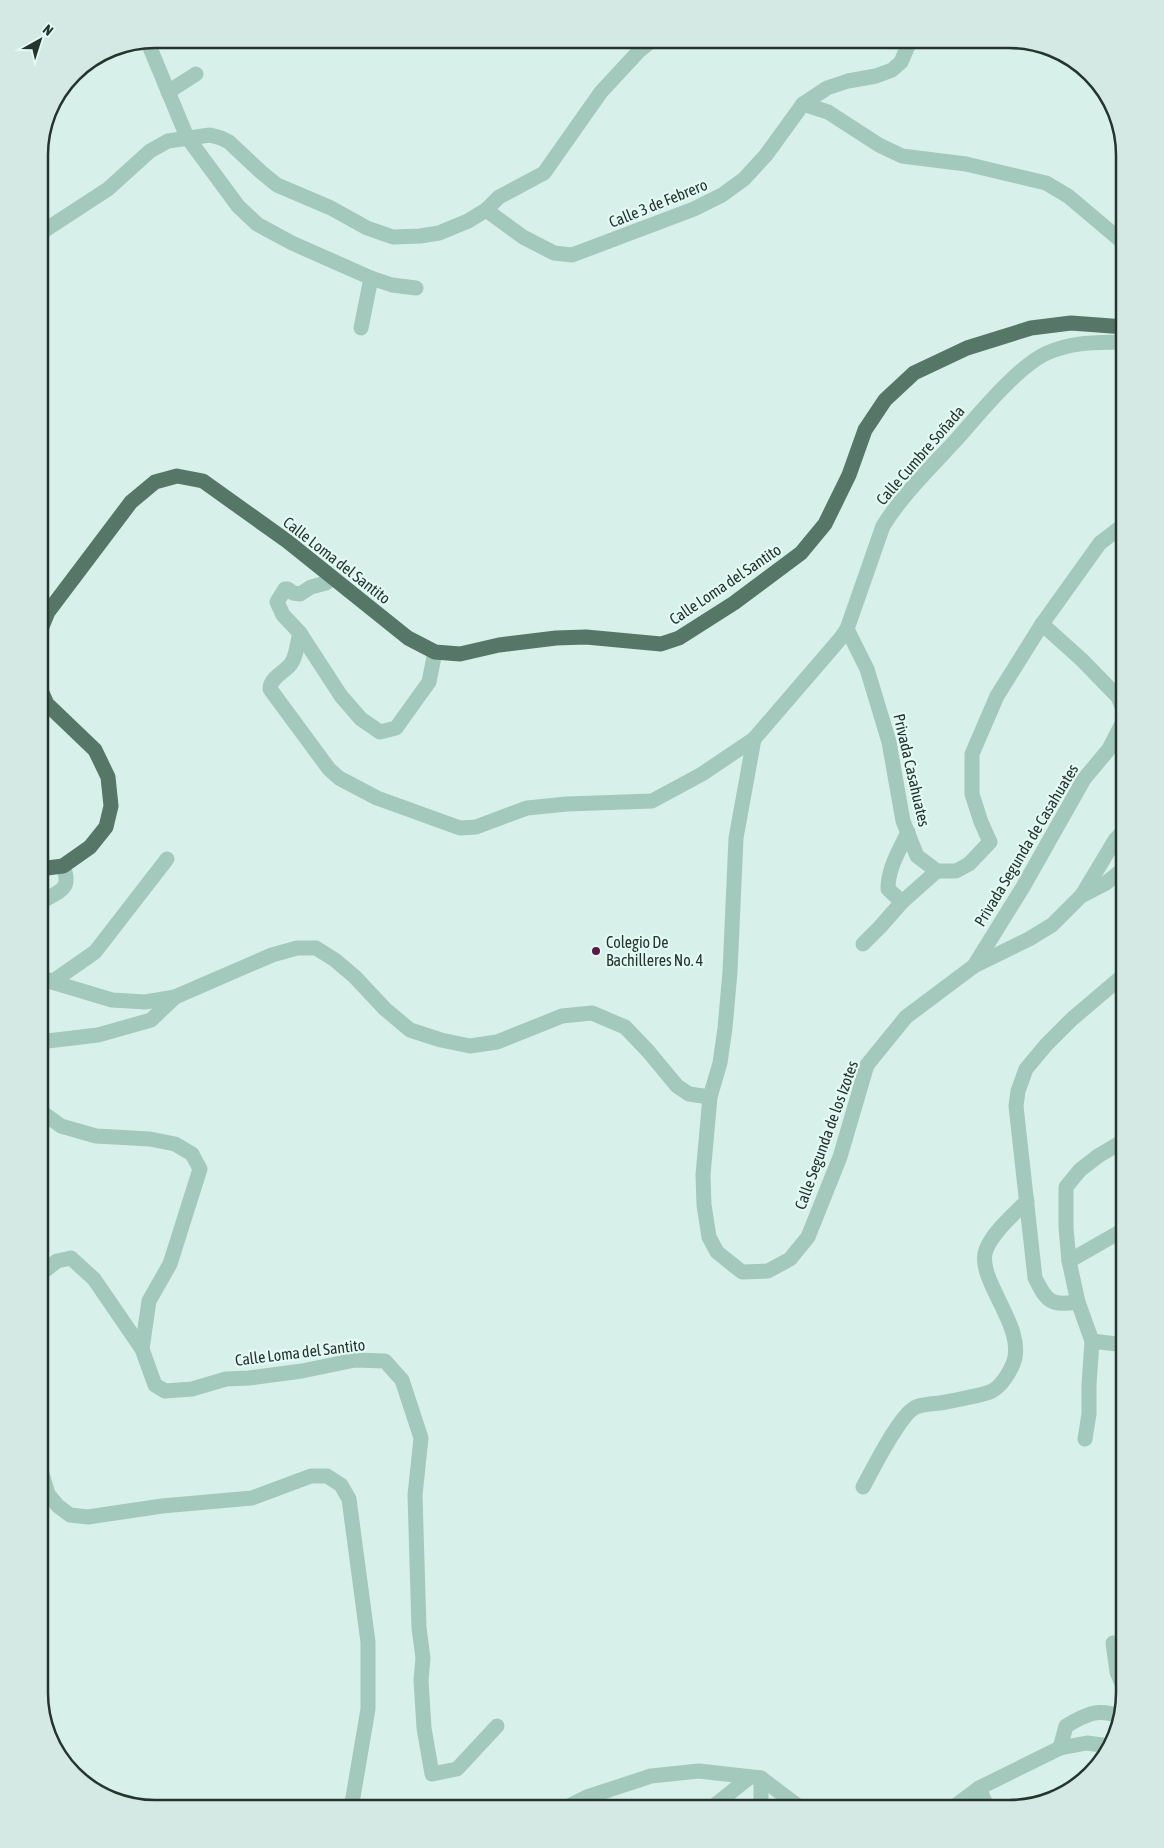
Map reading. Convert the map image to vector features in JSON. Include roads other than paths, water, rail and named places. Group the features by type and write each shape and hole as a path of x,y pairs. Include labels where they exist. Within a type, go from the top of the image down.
{"main road":[{"name":"Calle Loma del Santito","path":"48,612 131,502 156,482 177,476 203,481 287,541 408,638 435,652 460,654 499,645 556,638 586,637 660,644 679,638 734,603 801,553 826,524 849,475 866,430 885,400 914,373 967,348 1031,328 1071,323 1116,326"},
{"path":"48,708 95,750 108,777 111,806 106,827 90,846 63,866 48,868"}],"street":[{"path":"150,48 187,138 238,206 257,224 292,243 371,278 392,285 416,288"},
{"path":"48,228 108,189 150,151 168,140 210,135 230,142 277,185 331,208 367,228 393,237 420,236 439,232 468,221 486,210 499,197 544,173 601,92 642,48"},
{"name":"Calle 3 de Febrero","path":"486,210 524,237 554,253 572,255 668,219 722,195 744,180 766,155 803,104 827,88 848,81 876,76 892,70 901,62 906,48"},
{"path":"168,92 196,74"},
{"path":"803,104 828,112 879,145 902,156 966,164 1046,183 1068,196 1116,236"},
{"path":"361,328 371,278"},
{"name":"Calle Cumbre Soñada","path":"300,633 293,660 273,680 270,689 329,769 350,784 377,798 460,828 487,824 527,808 567,804 652,801 702,774 754,739 847,629 883,526 903,498 983,410 1028,365 1045,354 1069,344 1116,342"},
{"path":"863,944 902,902 937,871 956,871 969,864 990,842 972,794 972,754 997,696 1042,624 1100,543 1116,531"},
{"path":"331,578 326,583 311,587 300,594 293,593 288,588 284,589 278,598 277,604 283,616 300,633 342,696 361,718 380,732 396,728 429,682 435,652"},
{"path":"1042,624 1082,660 1116,695"},
{"name":"Privada Casahuates","path":"847,629 867,669 889,742 903,821 916,856 937,871"},
{"name":"Privada Segunda de Casahuates","path":"974,966 1023,887 1084,779 1109,749 1116,735"},
{"path":"48,979 112,1000 144,1002 175,996 272,955 297,948 316,948 348,971 385,1010 410,1030 441,1040 470,1046 497,1042 562,1016 592,1014 625,1027 677,1086 689,1094 710,1097 720,1063 725,1028 730,972 736,838 754,739"},
{"path":"902,902 888,889 888,881 891,868 908,832"},
{"path":"1081,896 1116,847"},
{"path":"48,976 95,952 167,859"},
{"path":"48,898 64,888 67,882 63,866"},
{"name":"Calle Segunda de los Izotes","path":"710,1097 703,1175 704,1205 709,1237 717,1252 742,1272 768,1270 790,1260 808,1237 840,1157 867,1065 906,1017 974,966 1029,939 1052,925 1081,896 1116,875"},
{"path":"1078,1302 1058,1305 1042,1292 1035,1278 1016,1106 1018,1091 1026,1069 1046,1045 1116,982"},
{"path":"48,1041 98,1035 151,1020 175,996"},
{"name":"Calle Loma del Santito","path":"48,1117 60,1126 96,1136 150,1139 175,1144 192,1154 200,1169 170,1264 149,1301 142,1349 155,1385 166,1391 192,1389 226,1379 302,1371 355,1360 385,1361 402,1380 421,1438 415,1495 419,1628 423,1658 421,1680 424,1728 432,1774 457,1769 497,1726"},
{"path":"1085,1439 1089,1414 1088,1385 1092,1341 1078,1302 1070,1261 1066,1228 1066,1187 1080,1170 1116,1145"},
{"path":"863,1487 881,1454 909,1412 916,1407 950,1402 992,1391 1005,1378 1014,1362 1015,1344 1012,1331 983,1262 986,1249 1001,1228 1027,1201"},
{"path":"1070,1261 1116,1234"},
{"path":"48,1268 57,1261 71,1258 94,1279 142,1349"},
{"path":"1092,1341 1116,1343"},
{"path":"48,1494 58,1506 70,1515 88,1517 162,1506 252,1498 312,1476 327,1476 341,1485 349,1499 368,1642 368,1709 353,1800"},
{"path":"1113,1643 1116,1665"},
{"path":"1060,1748 1066,1726 1085,1715 1112,1714"},
{"path":"1087,1743 1099,1751"},
{"path":"963,1800 979,1788 1060,1748 1087,1743 1103,1745"},
{"path":"581,1800 651,1776 699,1771 756,1778 789,1800"},
{"path":"723,1800 756,1778"},
{"path":"756,1778 760,1800"},
{"path":"979,1788 984,1800"}],"place":[{"name":"Colegio De Bachilleres No. 4","path":"596,951"}]}
